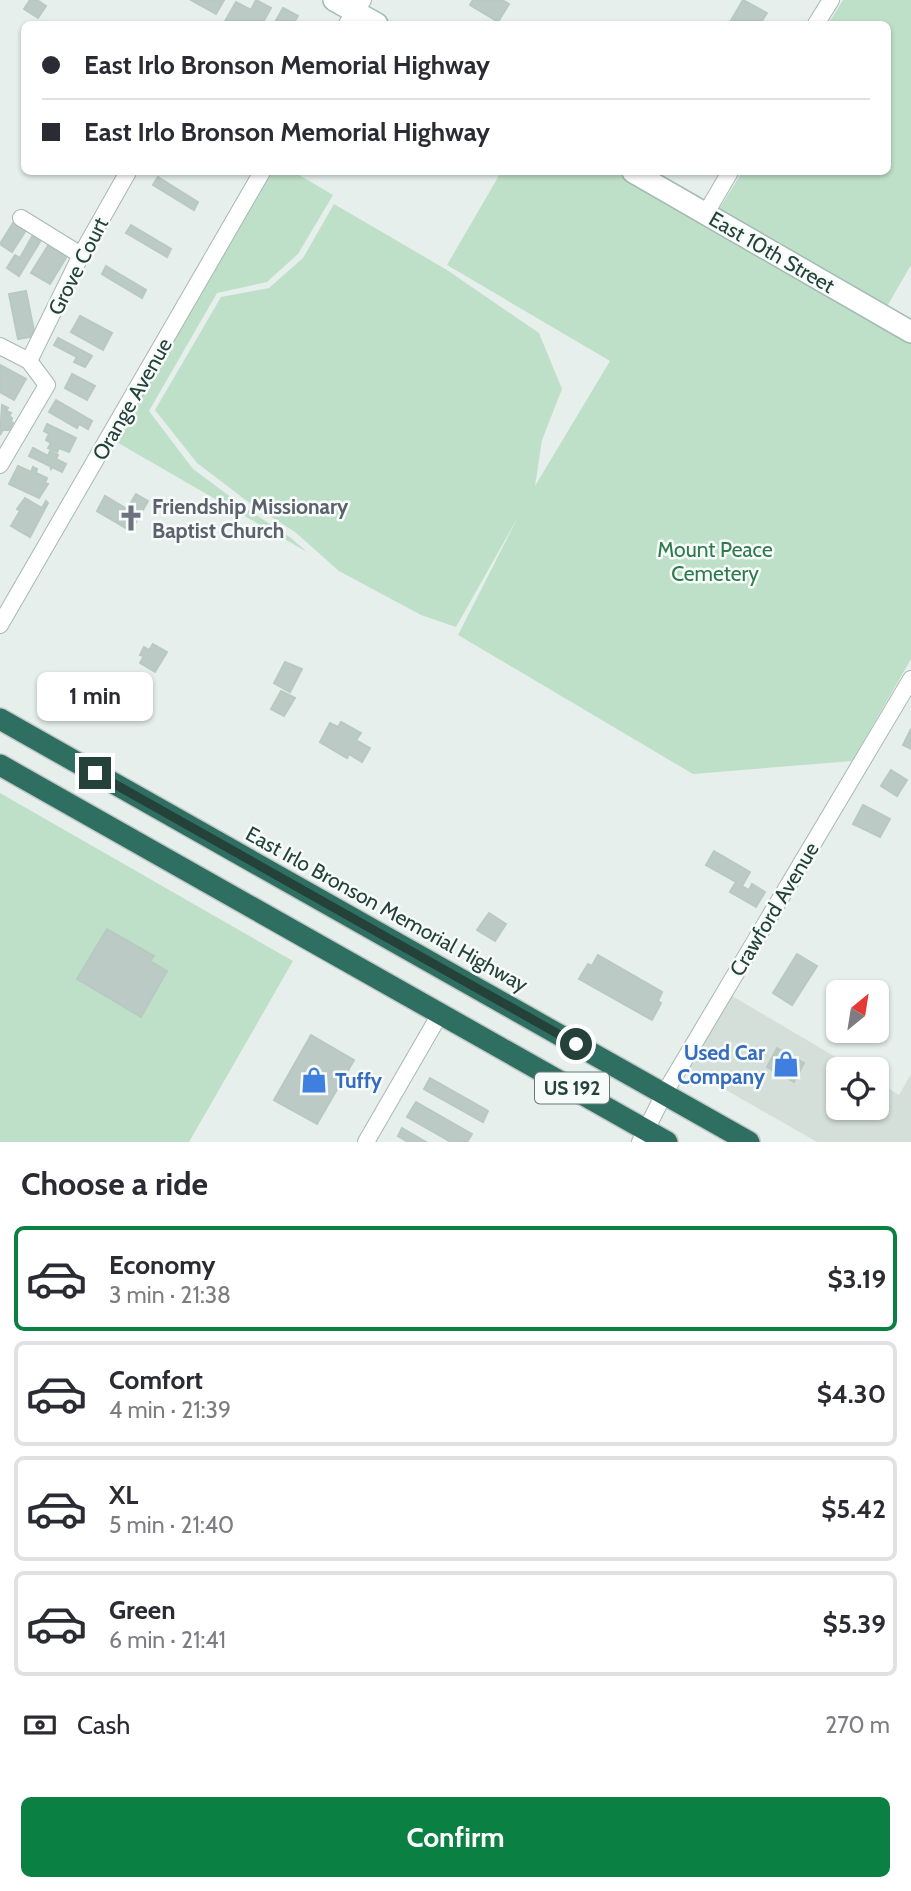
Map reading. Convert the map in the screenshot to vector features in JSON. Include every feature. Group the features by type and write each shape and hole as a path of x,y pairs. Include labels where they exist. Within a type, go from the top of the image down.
{"highway":[{"name":"East Irlo Bronson Memorial Highway","path":"0,719 749,1142"},
{"name":"US 192","path":"0,765 440,1013 643,1136 667,1142"}],"street":[{"path":"334,0 372,21"},
{"path":"818,21 831,0"},
{"name":"Grove Court","path":"29,361 81,255 126,175"},
{"name":"Orange Avenue","path":"0,625 260,175"},
{"name":"East 10th Street","path":"638,175 911,332"},
{"path":"706,213 728,175"},
{"path":"21,218 81,255"},
{"path":"0,346 29,361 47,385 0,465"},
{"name":"Crawford Avenue","path":"643,1136 664,1094 911,679"},
{"path":"366,1142 440,1013"}],"shaded area":[{"path":"727,993 836,1057 826,1057 826,1120 889,1120 889,1089 899,1095 911,1074 911,1142 817,1142 684,1066"}],"green space":[{"path":"843,0 911,0 911,265 886,308 718,211 740,175 891,175 891,21 830,21"},
{"path":"266,175 299,175 333,195 298,254 267,282 217,293 149,411 193,469 307,552 113,440"},
{"name":"Mount Peace Cemetery","path":"499,175 621,175 911,343 911,659 852,761 693,774 458,635 518,517 456,627 421,615 339,571 295,532 251,504 197,463 155,410 221,297 269,288 303,258 334,204 447,270 539,333 562,389 542,440 535,486 610,361 447,265"},
{"path":"0,793 293,961 189,1142 0,1142"}],"building":[{"path":"30,0 37,0 46,6 38,18 24,9"},
{"path":"191,0 224,0 216,14"},
{"path":"256,0 271,8 264,21 225,21 236,2 251,10"},
{"path":"473,0 502,0 509,4 499,21 470,5"},
{"path":"743,0 767,13 762,21 731,21"},
{"path":"283,8 298,16 295,21 276,21"},
{"path":"158,177 198,202 194,210 153,185"},
{"path":"13,223 26,230 12,252 0,244"},
{"path":"131,225 171,249 167,257 126,233"},
{"path":"33,235 41,240 19,276 7,268 15,255 20,258"},
{"path":"49,244 67,256 50,284 31,273"},
{"path":"106,266 146,290 142,298 102,274"},
{"path":"26,291 35,336 18,339 9,294"},
{"path":"80,316 112,333 103,350 71,332"},
{"path":"58,338 92,356 85,367 74,362 77,357 54,345"},
{"path":"0,365 26,379 14,400 0,392"},
{"path":"72,374 95,386 87,400 65,388"},
{"path":"56,400 92,421 88,429 79,424 77,428 49,412"},
{"path":"2,405 8,408 6,411 11,413 9,416 13,423 9,430 3,430 0,435"},
{"path":"47,424 76,438 69,452 59,448 57,452 48,448 51,443 46,440 49,434 44,431"},
{"path":"33,448 48,456 50,451 58,455 56,459 66,464 62,472 29,456"},
{"path":"18,466 31,472 33,467 37,469 36,473 47,478 45,483 48,484 39,498 9,484"},
{"path":"136,494 148,501 131,531 97,511 105,496 127,509"},
{"path":"25,498 42,508 46,501 48,503 30,537 11,526 20,511 17,509"},
{"path":"153,644 167,652 155,672 140,663 144,656 140,655 144,647 149,650"},
{"path":"285,662 302,669 290,692 274,683"},
{"path":"130,680 149,692 135,715 117,702"},
{"path":"281,691 295,698 284,716 271,709"},
{"path":"341,722 361,733 356,740 370,748 362,762 349,754 347,758 320,742 330,723 338,727"},
{"path":"911,729 911,749 903,745"},
{"path":"891,770 907,780 897,796 881,786"},
{"path":"863,805 890,819 880,837 853,824"},
{"path":"714,851 750,872 742,886 749,890 752,884 765,892 756,907 730,892 736,882 706,865"},
{"path":"489,913 506,924 495,941 477,930"},
{"path":"107,929 154,956 150,961 167,971 141,1017 77,979"},
{"path":"797,954 817,966 792,1005 773,993"},
{"path":"598,955 662,992 658,1001 661,1003 652,1020 579,979 588,964 592,966"},
{"name":"Tuffy","path":"311,1035 354,1060 317,1124 274,1100"},
{"path":"777,1048 804,1063 794,1082 767,1067"},
{"path":"430,1078 488,1111 483,1122 424,1089"},
{"path":"416,1102 472,1134 467,1142 451,1142 407,1117"},
{"path":"402,1128 426,1142 408,1142 398,1136"}],"place":[{"name":"Friendship Missionary Baptist Church","path":"131,518"},
{"name":"Used Car Company","path":"786,1064"},
{"name":"Tuffy","path":"314,1080"}],"route":[{"path":"95,773 576,1044"}]}
